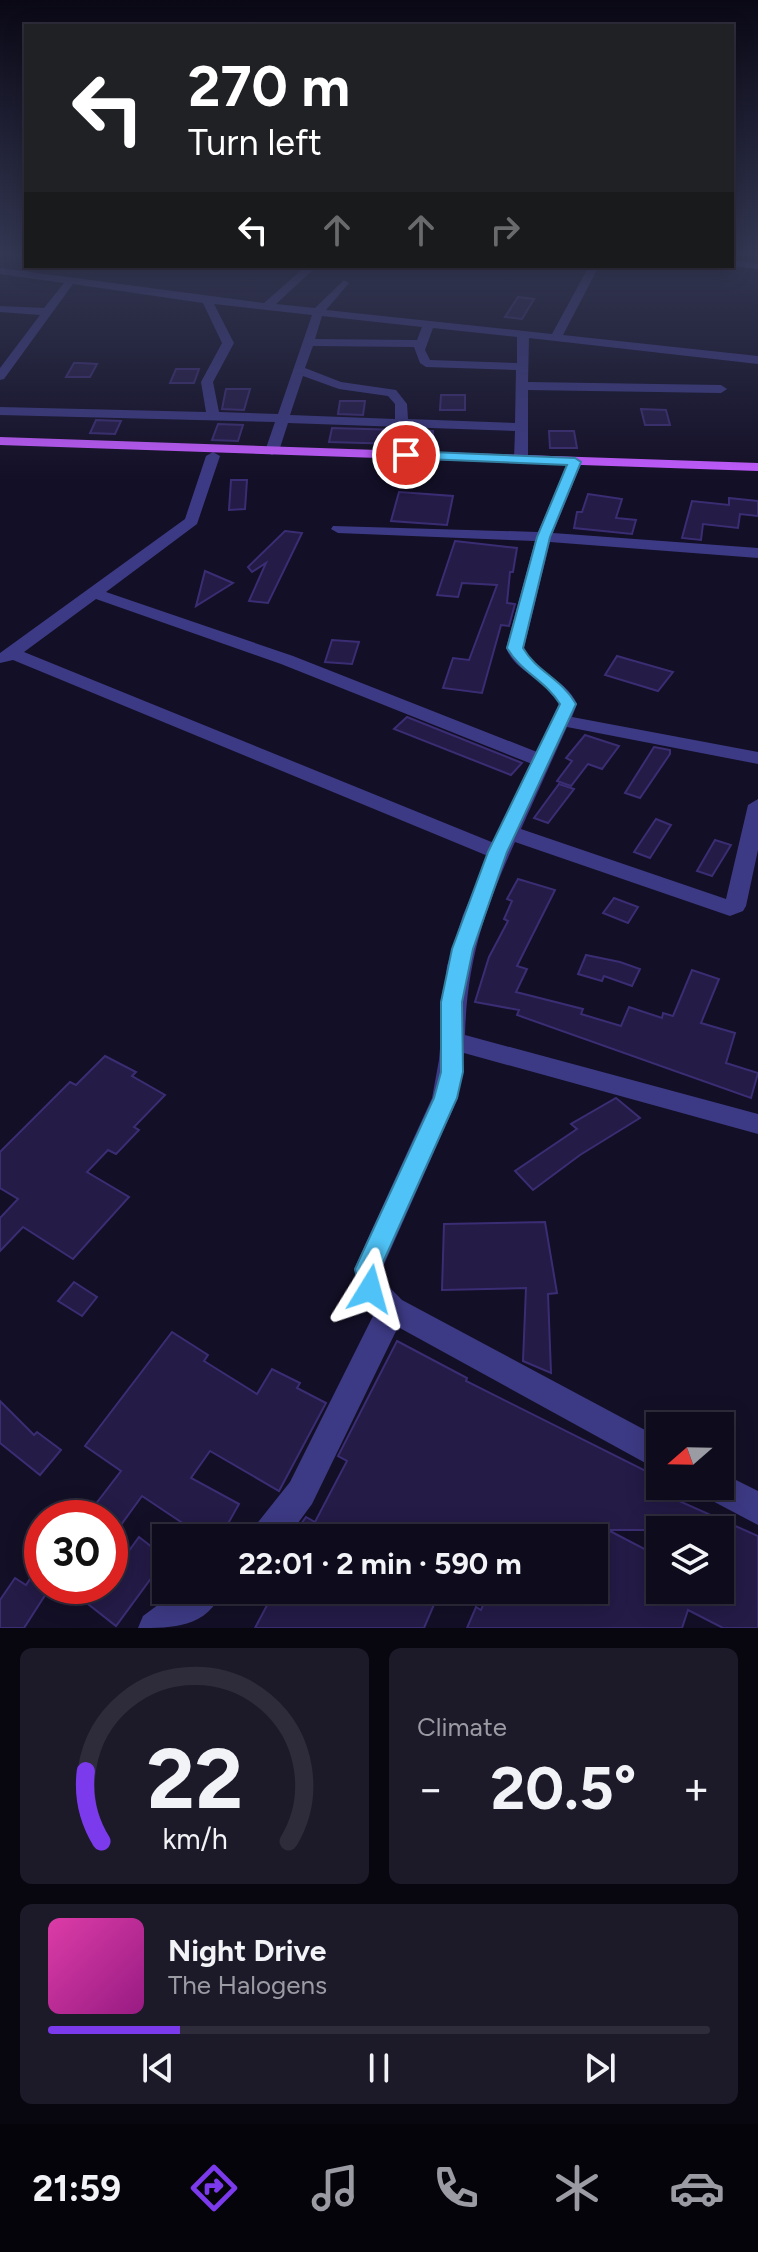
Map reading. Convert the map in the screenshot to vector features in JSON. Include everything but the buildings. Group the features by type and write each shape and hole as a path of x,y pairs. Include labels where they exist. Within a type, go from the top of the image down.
{"main road":[{"path":"0,441 521,459 574,465 758,475"},
{"path":"0,448 213,456 758,467"}],"street":[{"path":"0,376 36,328"},
{"path":"214,416 204,394 205,385 228,343 221,328"},
{"path":"272,451 313,328"},
{"path":"427,328 420,357 433,366 523,367"},
{"path":"476,328 758,360"},
{"path":"556,337 561,328"},
{"path":"521,459 523,333"},
{"path":"308,342 421,344"},
{"path":"299,370 339,385 392,393 401,404 402,424"},
{"path":"522,386 721,389"},
{"path":"0,411 522,427"},
{"path":"5,657 192,521 213,456"},
{"path":"574,465 544,537 515,648 524,664 566,697 568,704 502,842 462,949 451,1002 454,1041 452,1072 445,1098 368,1269 370,1289 392,1309 646,1447"},
{"path":"338,529 544,537 758,553"},
{"path":"94,593 287,660 540,760"},
{"path":"5,657 502,842 730,908 735,906 758,805"},
{"path":"561,720 758,758"},
{"path":"454,1041 758,1124"},
{"path":"278,1524 301,1493 392,1309"},
{"path":"734,1496 758,1509"},
{"path":"155,1628 187,1604"}],"route":[{"path":"370,1289 368,1269 445,1098 452,1072 454,1041 451,1002 462,949 497,852 568,704 559,688 516,656 515,648 544,537 575,462 406,455"}]}
